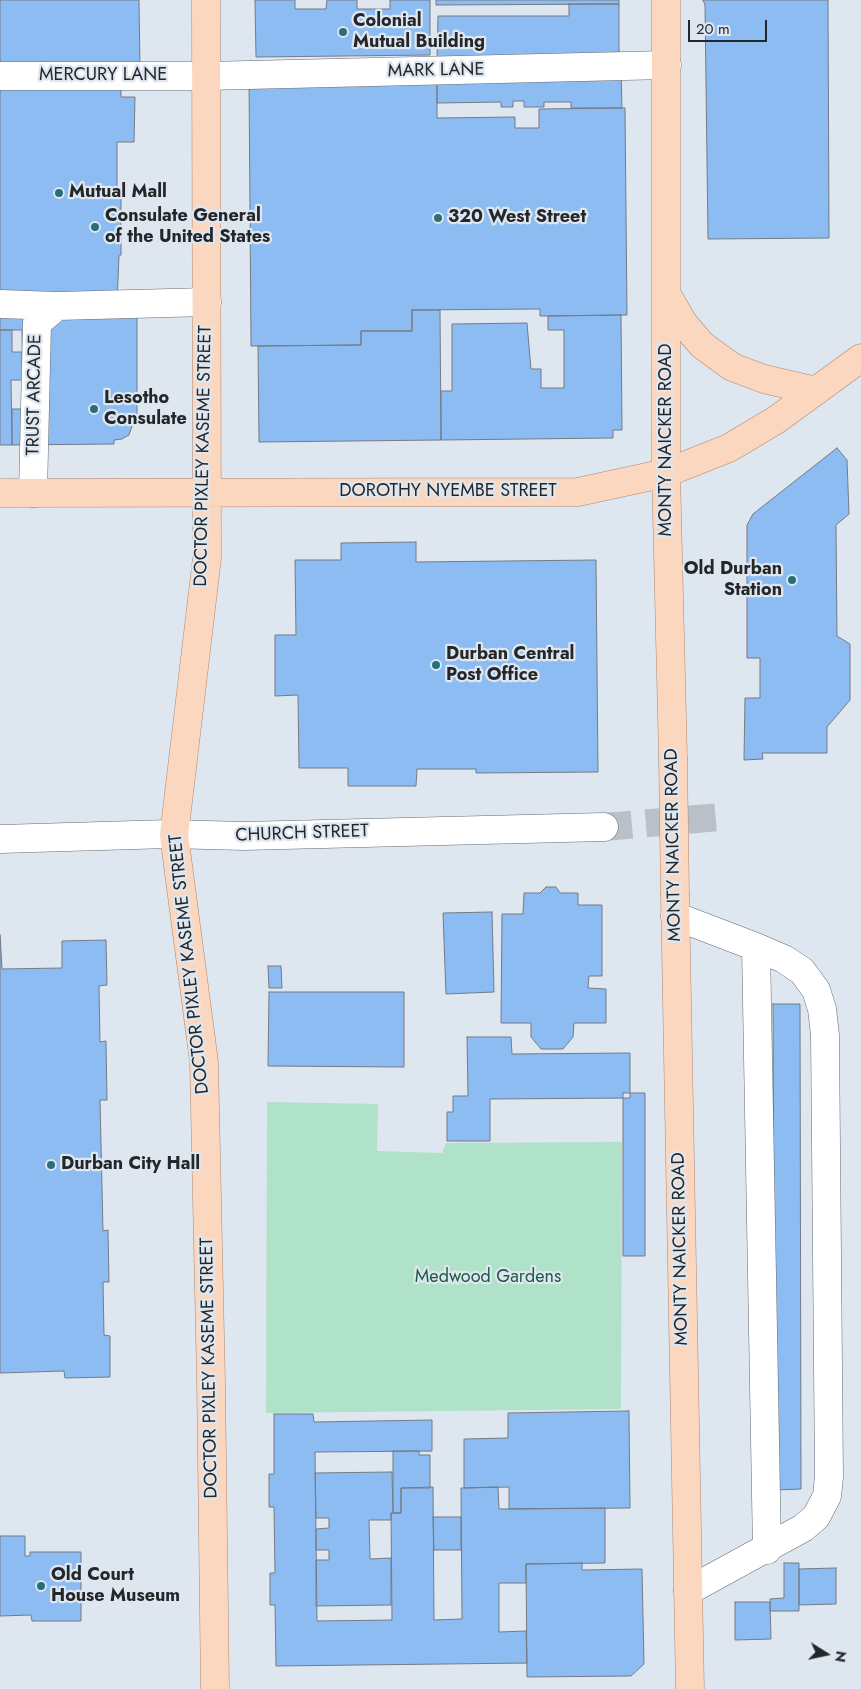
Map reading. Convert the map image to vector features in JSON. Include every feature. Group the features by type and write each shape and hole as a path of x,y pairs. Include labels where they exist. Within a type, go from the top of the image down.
{"main road":[{"name":"DOCTOR PIXLEY KASEME STREET","path":"206,0 207,558 174,835 204,1062 211,1382 214,1689"},
{"name":"MONTY NAICKER ROAD","path":"666,0 666,473 690,1689"},
{"path":"666,293 684,324 702,345 732,366 764,379 816,391"},
{"name":"DOROTHY NYEMBE STREET","path":"0,493 578,492 666,473 729,448 776,420 861,358"}],"street":[{"name":"MARK LANE","path":"206,76 667,66"},
{"name":"MERCURY LANE","path":"0,76 206,76"},
{"path":"0,304 57,306 207,302"},
{"name":"TRUST ARCADE","path":"33,493 37,323 57,306"},
{"name":"CHURCH STREET","path":"0,839 174,835 244,836 604,827"},
{"path":"675,906 784,959 802,971 818,996 822,1009 825,1035 829,1477 827,1496 816,1517 804,1528 688,1592"},
{"path":"756,946 767,1550"}],"green space":[{"name":"Medwood Gardens","path":"267,1102 378,1104 377,1151 442,1153 446,1143 622,1142 621,1409 266,1413"}],"building":[{"path":"0,0 139,0 140,70 0,72"},
{"name":"Colonial Mutual Building","path":"255,0 295,0 295,9 326,9 327,0 357,0 357,9 390,9 390,0 430,0 430,55 256,57"},
{"path":"436,0 619,0 619,4 436,5"},
{"path":"703,0 828,0 829,238 708,239 705,5"},
{"path":"569,4 619,4 619,60 437,60 438,16 569,16"},
{"path":"621,70 622,108 571,108 571,102 544,102 544,107 524,107 524,101 513,101 513,107 501,107 501,102 437,103 437,73"},
{"name":"320 West Street","path":"437,75 437,118 515,117 515,128 539,128 539,109 625,108 627,315 540,316 540,309 412,310 412,331 361,331 361,345 251,346 249,77"},
{"name":"Mutual Mall","path":"121,86 121,97 135,97 134,142 117,142 117,198 121,199 121,255 119,256 117,304 0,305 0,87"},
{"path":"0,305 137,313 137,420 134,420 129,435 122,439 114,440 114,444 12,445 12,409 23,409 22,330 0,330"},
{"path":"412,310 440,310 441,440 259,442 258,346 361,345 361,331 412,331"},
{"path":"621,315 622,430 613,430 613,438 441,440 441,391 452,391 452,324 527,323 531,369 541,369 541,388 564,388 564,330 548,330 548,316"},
{"path":"0,330 12,330 12,352 22,352 23,380 11,380 12,445 0,445"},
{"name":"Old Durban Station","path":"837,448 847,460 849,514 836,525 837,636 850,644 850,700 827,727 827,753 762,753 763,759 744,760 745,698 760,698 760,658 747,658 747,525 753,514"},
{"name":"Durban Central Post Office","path":"416,542 416,562 596,560 598,772 476,773 476,769 417,769 416,786 348,786 348,768 299,768 298,695 275,696 275,635 296,635 295,560 341,560 341,543"},
{"path":"546,887 556,887 560,893 578,893 578,905 602,905 602,976 589,976 588,988 606,989 606,1023 574,1023 573,1037 563,1049 541,1049 531,1037 531,1023 501,1023 502,914 523,914 524,893 540,893"},
{"path":"492,912 494,992 446,994 443,913"},
{"name":"Durban City Hall","path":"0,935 2,969 62,968 62,941 106,940 107,985 99,986 100,1042 106,1041 107,1100 100,1100 103,1231 108,1230 109,1282 103,1282 104,1335 110,1336 110,1377 65,1378 64,1371 0,1373"},
{"path":"268,966 281,966 282,988 269,988"},
{"path":"269,992 404,992 404,1067 268,1066"},
{"path":"773,1004 800,1004 801,1489 775,1490"},
{"path":"467,1037 511,1037 512,1054 630,1053 630,1098 490,1099 490,1141 447,1141 447,1112 453,1112 453,1096 468,1096"},
{"path":"623,1093 645,1093 645,1256 623,1256"},
{"path":"629,1411 630,1508 509,1509 509,1487 464,1488 464,1439 508,1438 508,1413"},
{"path":"274,1414 313,1414 314,1422 432,1420 432,1451 315,1452 317,1621 392,1620 391,1513 401,1513 401,1488 433,1487 434,1620 462,1619 461,1488 498,1487 499,1509 605,1508 605,1563 526,1564 526,1583 499,1583 499,1632 526,1631 527,1663 276,1666 275,1605 270,1605 270,1573 275,1573 274,1507 269,1507 269,1474 274,1474"},
{"path":"393,1451 419,1451 419,1455 430,1455 430,1488 401,1488 401,1513 393,1513"},
{"path":"392,1472 393,1513 391,1513 391,1520 369,1520 370,1559 391,1558 391,1605 316,1606 316,1560 329,1560 329,1550 316,1550 316,1529 329,1528 329,1518 316,1518 315,1473"},
{"path":"433,1517 461,1517 461,1550 434,1550"},
{"name":"Old Court House Museum","path":"0,1536 25,1536 25,1556 30,1556 30,1552 81,1552 81,1621 32,1621 31,1615 0,1616"},
{"path":"582,1563 582,1570 642,1569 644,1664 631,1676 527,1677 526,1564"},
{"path":"784,1563 799,1563 799,1611 770,1611 770,1599 784,1598"},
{"path":"836,1568 836,1604 799,1605 799,1569"},
{"path":"735,1602 770,1602 771,1639 735,1640"}],"tunnel":[{"path":"604,827 720,817"}],"place":[{"name":"Colonial Mutual Building","path":"343,32"},
{"name":"Mutual Mall","path":"59,193"},
{"name":"320 West Street","path":"438,218"},
{"name":"Consulate General of the United States","path":"95,227"},
{"name":"Lesotho Consulate","path":"94,409"},
{"name":"Old Durban Station","path":"792,580"},
{"name":"Durban Central Post Office","path":"436,665"},
{"name":"Durban City Hall","path":"51,1165"},
{"name":"Old Court House Museum","path":"41,1586"}]}
